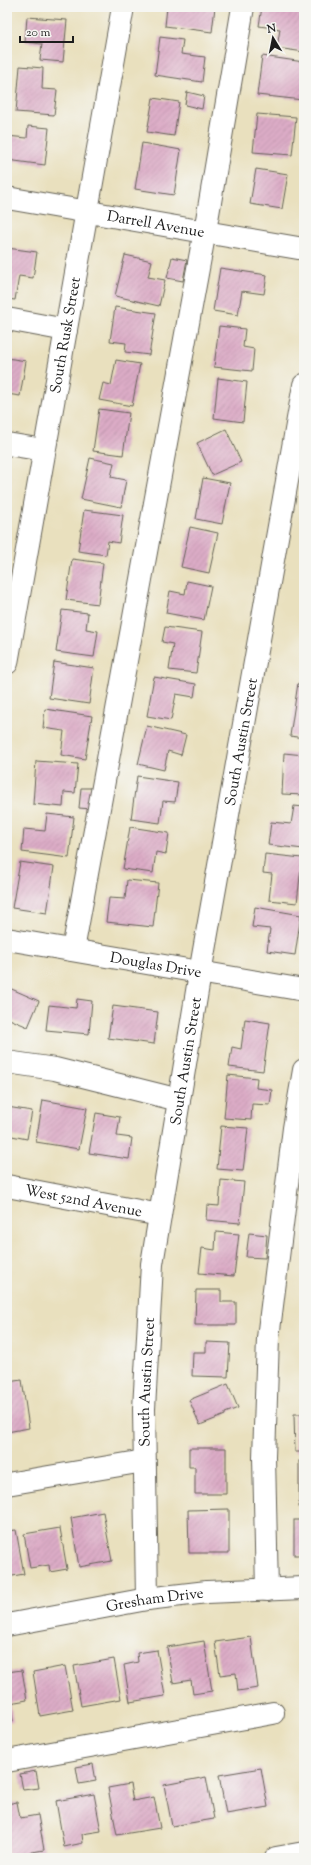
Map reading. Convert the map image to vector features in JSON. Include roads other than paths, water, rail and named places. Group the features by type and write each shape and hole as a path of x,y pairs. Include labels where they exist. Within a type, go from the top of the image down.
{"street":[{"name":"South Rusk Street","path":"7,663 16,565 44,450 123,7"},
{"path":"73,950 205,232 243,7"},
{"name":"Darrell Avenue","path":"7,198 304,250"},
{"path":"7,319 66,330"},
{"name":"South Austin Street","path":"147,1600 144,1461 148,1325 152,1264 200,973 304,385"},
{"path":"7,444 44,450"},
{"name":"Douglas Drive","path":"7,939 304,990"},
{"path":"7,1062 63,1071 179,1100"},
{"path":"267,1590 264,1457 268,1338 294,1128 304,1070"},
{"name":"West 52nd Avenue","path":"7,1186 160,1215"},
{"path":"7,1484 144,1461"},
{"name":"Gresham Drive","path":"7,1625 147,1600 207,1592 304,1588"},
{"path":"7,1761 273,1713"}]}
